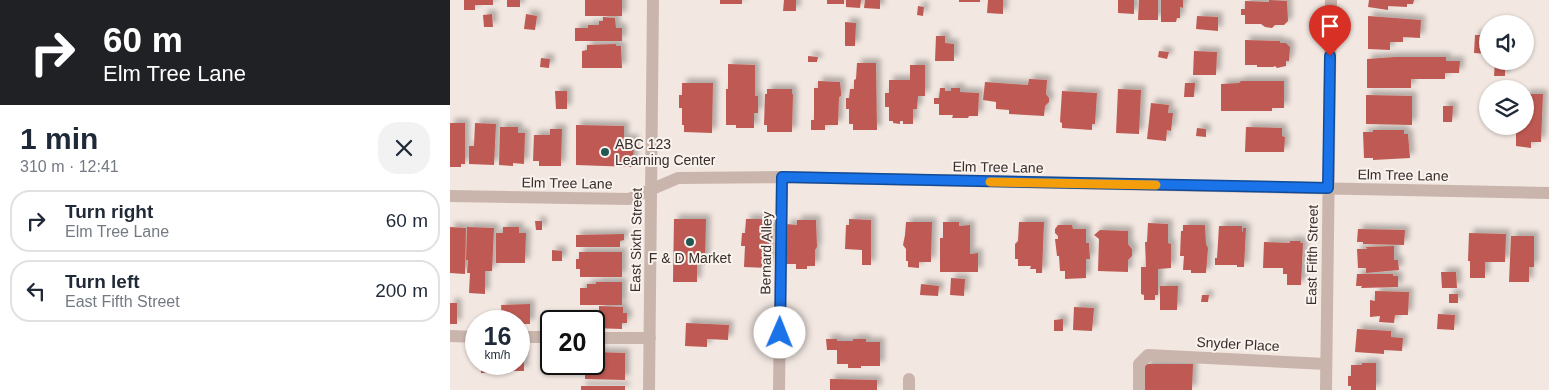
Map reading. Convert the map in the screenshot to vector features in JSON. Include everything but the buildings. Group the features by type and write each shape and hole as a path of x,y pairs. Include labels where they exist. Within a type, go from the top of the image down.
{"street":[{"name":"East Sixth Street","path":"650,390 653,0"},
{"name":"East Fifth Street","path":"1326,390 1330,0"},
{"name":"Elm Tree Lane","path":"450,196 629,199 678,178 782,177 1549,193"},
{"name":"Bernard Alley","path":"779,390 782,177"},
{"path":"450,336 465,337"},
{"path":"605,338 650,338"},
{"name":"Snyder Place","path":"1139,390 1139,364 1148,355 1326,364"}],"slow traffic":[{"path":"990,182 1156,185"}],"place":[{"name":"ABC 123 Learning Center","path":"605,152"},
{"name":"F & D Market","path":"690,242"}],"route":[{"path":"780,333 782,177 1328,188 1330,56"}]}
